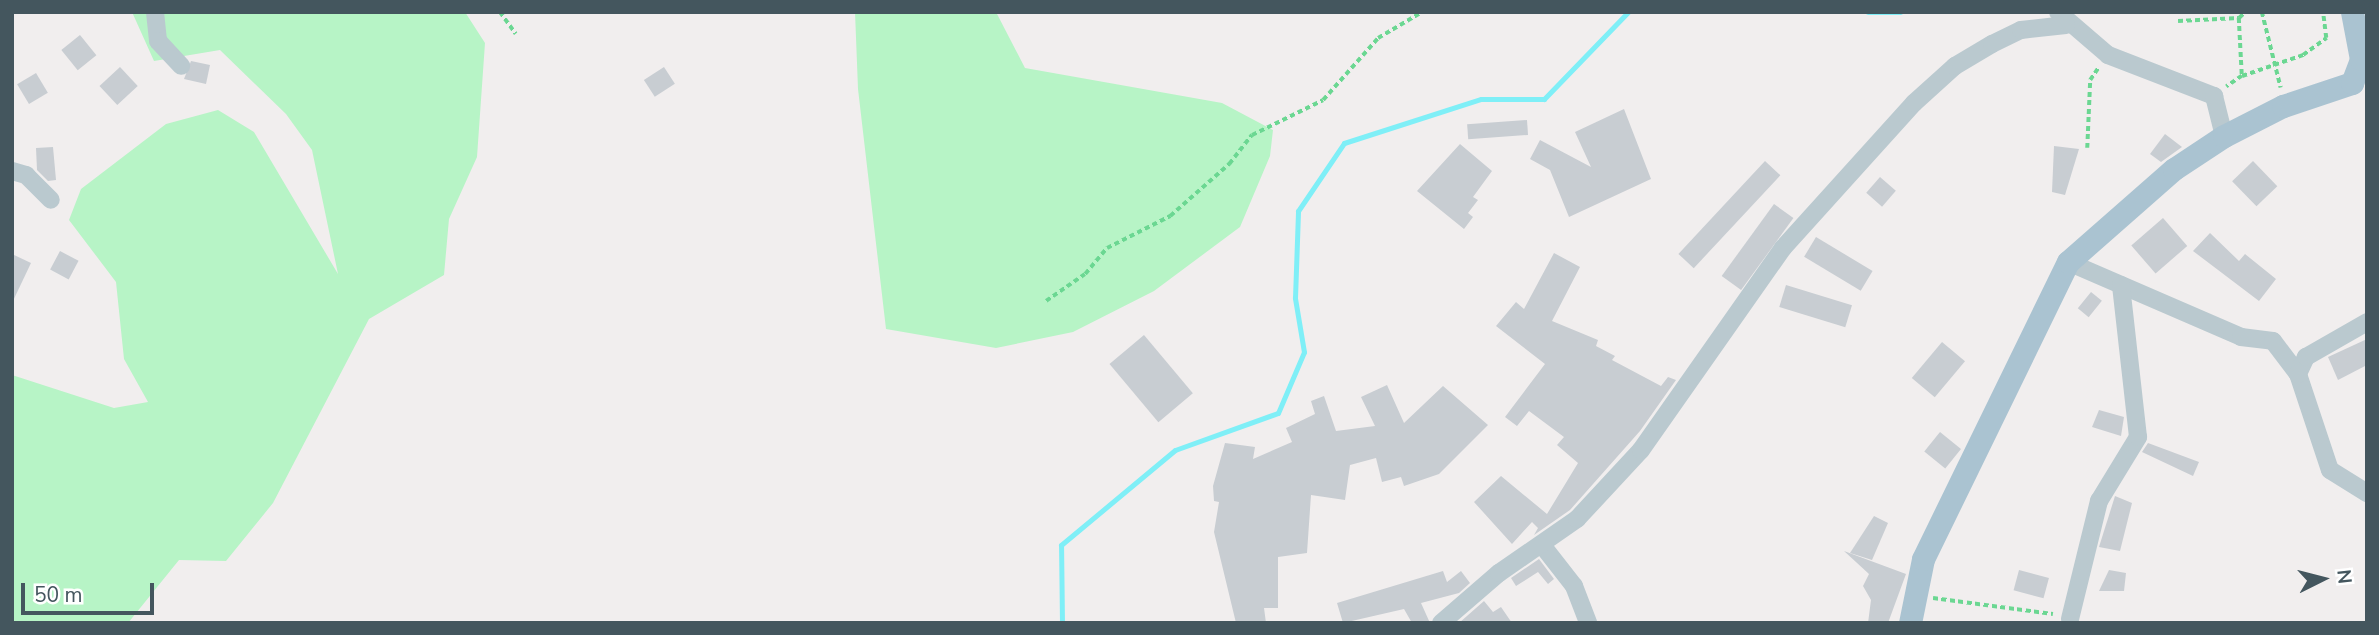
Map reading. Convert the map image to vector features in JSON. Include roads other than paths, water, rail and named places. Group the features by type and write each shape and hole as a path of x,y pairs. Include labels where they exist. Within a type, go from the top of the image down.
{"main road":[{"path":"1910,623 1923,559 2068,262 2174,169 2224,136 2283,106 2352,83 2361,59 2352,12"}],"street":[{"path":"155,12 158,41 181,66"},
{"path":"1441,623 1577,519 1640,450 1783,248 1914,103 1955,66 2011,34 2062,18 2108,55 2214,96 2224,136"},
{"path":"12,172 26,175 51,200"},
{"path":"2068,262 2241,337 2273,341 2298,374 2330,470 2367,493"},
{"path":"2070,619 2099,501 2138,437 2121,285"},
{"path":"2298,374 2306,357 2367,321"},
{"path":"1542,545 1574,586 1588,623"}],"waterway":[{"path":"1062,623 1061,545 1175,450 1278,413 1304,352 1295,298 1298,211 1344,143 1481,99 1544,99 1628,12"},
{"path":"1868,12 1900,12"}]}
